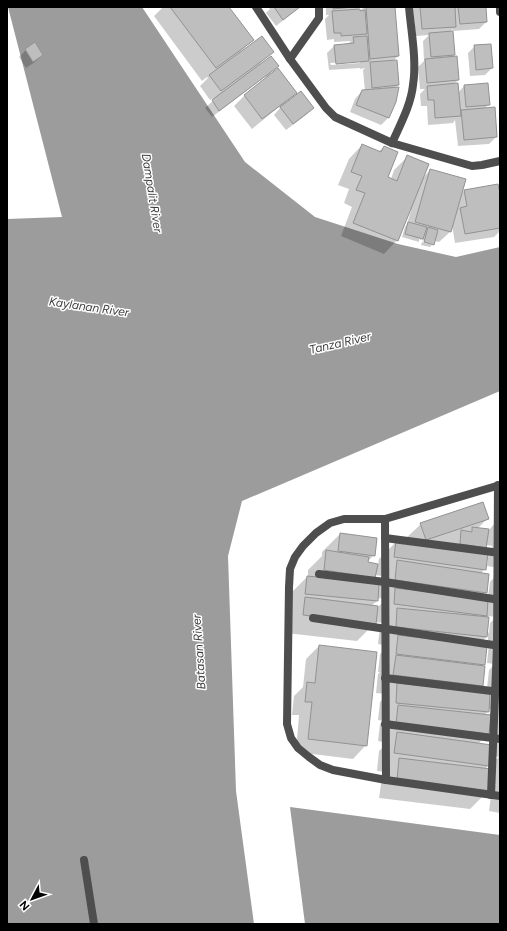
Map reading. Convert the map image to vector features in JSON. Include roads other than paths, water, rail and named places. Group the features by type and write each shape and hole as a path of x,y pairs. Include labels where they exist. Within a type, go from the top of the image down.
{"street":[{"path":"256,7 290,59 326,108 335,117 392,143 472,166 500,161"},
{"path":"290,59 318,18 319,7"},
{"path":"392,143 409,102 413,86 415,68 409,7"},
{"path":"500,7 500,12"},
{"path":"491,795 497,738 499,485 385,519 344,519 330,523 316,533 304,546 295,557 290,569 287,724 291,738 298,748 309,757 333,770 386,780 491,795 500,796"},
{"path":"385,519 386,780"},
{"path":"385,538 499,553"},
{"path":"319,574 499,599"},
{"path":"312,618 498,646"},
{"path":"385,678 497,692"},
{"path":"385,724 497,738"},
{"path":"84,860 94,924"}],"water":[{"path":"8,7 142,7 245,162 315,217 398,244 456,257 500,247 500,391 242,501 228,556 236,791 254,924 7,924 7,219 62,217"},
{"path":"290,807 500,835 500,924 305,924"}],"water label":[{"name":"Dampalit River","path":"152,193"},
{"name":"Kaylanan River","path":"89,307"},
{"name":"Tanza River","path":"340,343"},
{"name":"Batasan River","path":"199,652"}]}
